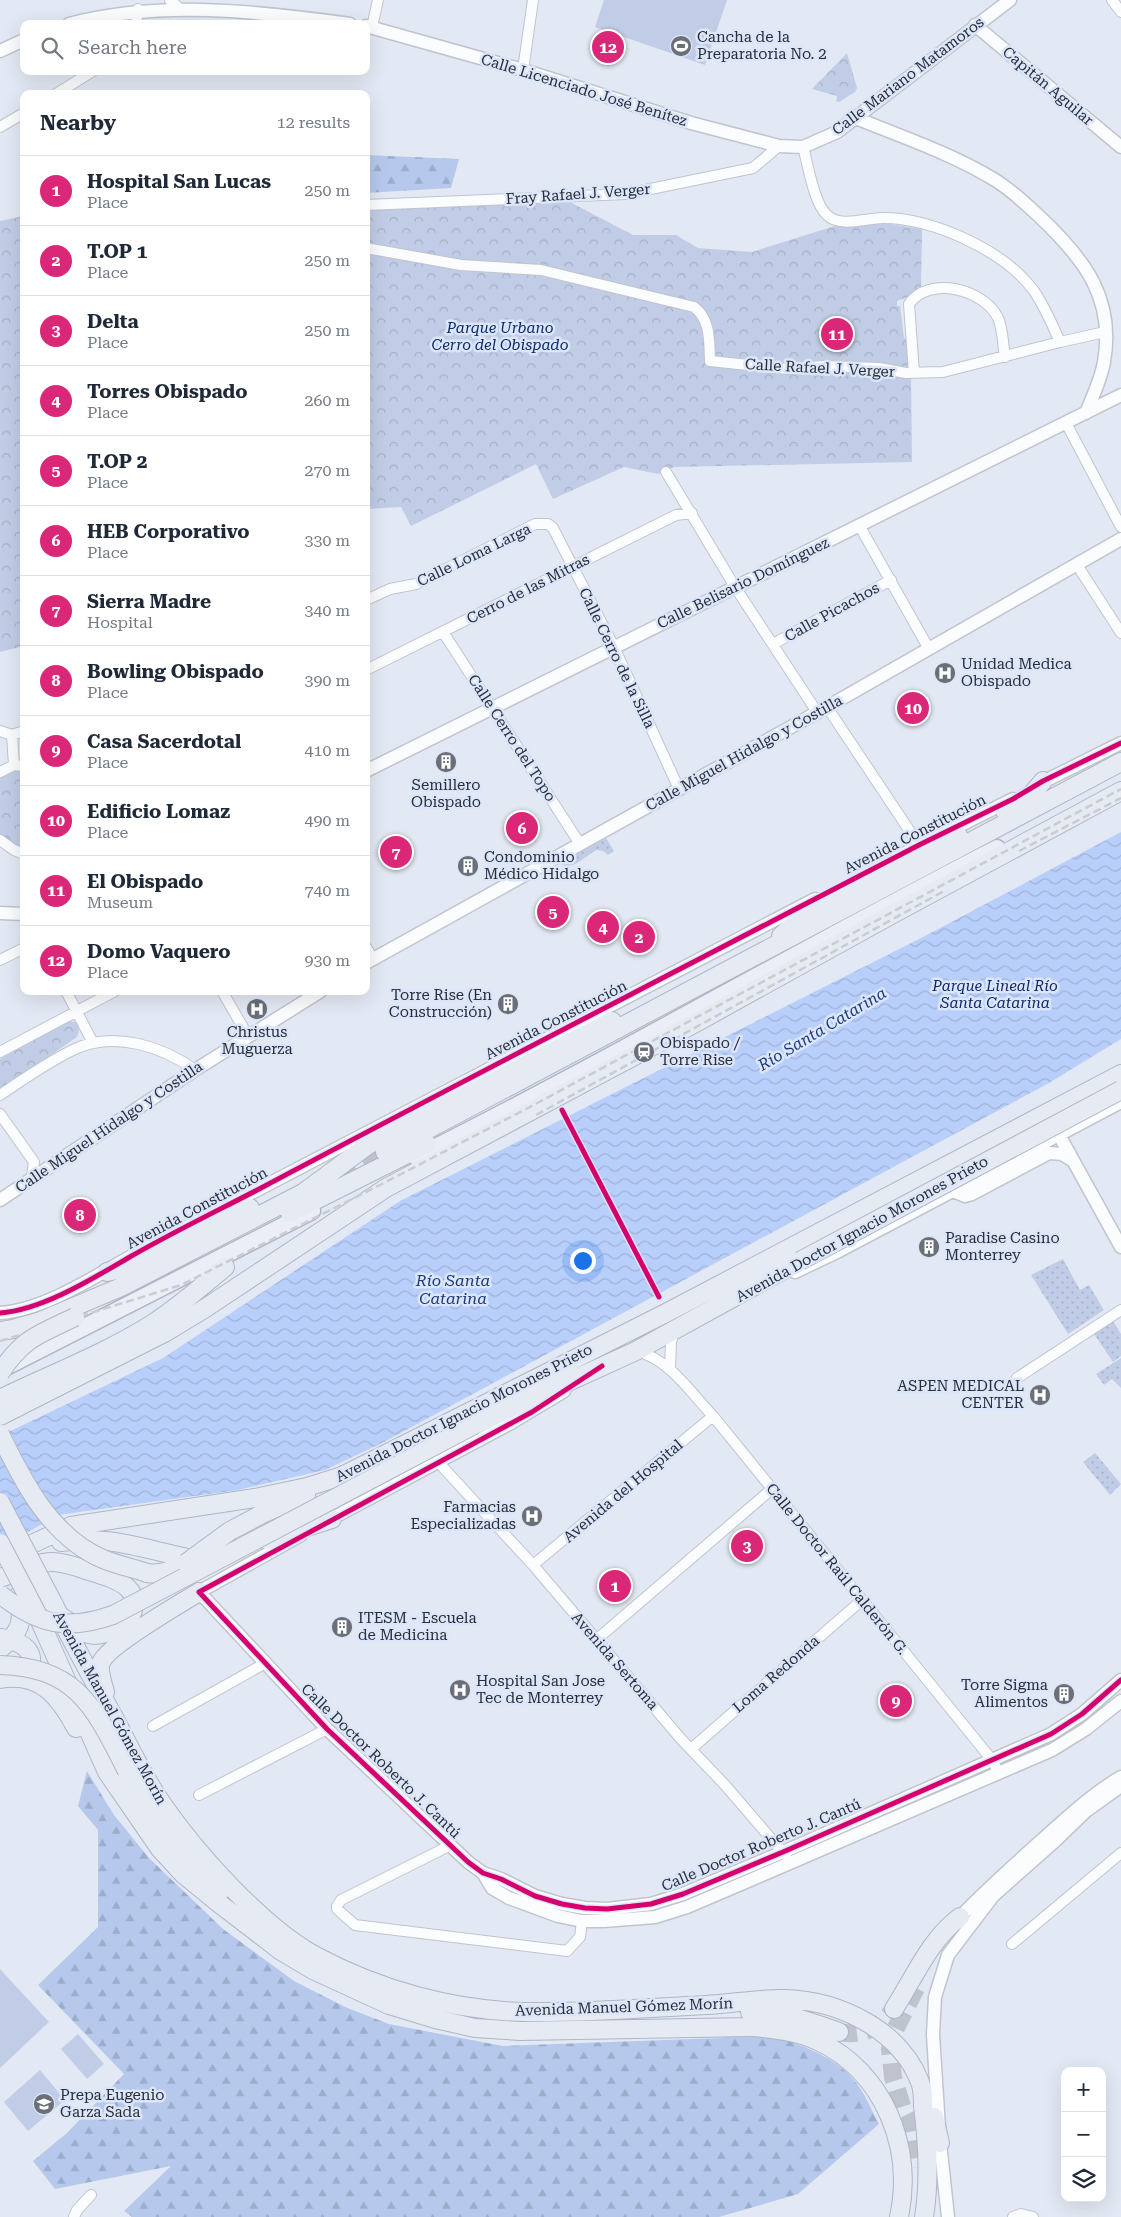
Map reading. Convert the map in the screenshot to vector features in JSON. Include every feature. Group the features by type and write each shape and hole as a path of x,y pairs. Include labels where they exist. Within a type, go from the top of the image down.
{"highway":[{"path":"385,1152 650,1014 773,946 1121,762"},
{"path":"773,946 789,927 808,912 1015,806 1031,795 1043,781"},
{"path":"0,1416 132,1350 196,1314 386,1188 670,1037 1121,791"},
{"path":"0,1331 38,1322 121,1288 303,1193 368,1145 569,1041 691,983 718,977"},
{"path":"0,1372 14,1352 29,1339 385,1166 616,1040 650,1014"},
{"path":"1059,1135 1059,1122 1064,1115 1121,1075"},
{"name":"Avenida Doctor Ignacio Morones Prieto","path":"5,1551 71,1526 255,1498 307,1487 342,1476 466,1415 1121,1075"},
{"name":"Avenida Doctor Ignacio Morones Prieto","path":"474,1424 674,1332 800,1261 1121,1090"},
{"path":"107,1272 128,1267 220,1222 328,1173"},
{"path":"0,1399 122,1341 177,1307 225,1268"},
{"path":"38,1380 84,1374 122,1341"},
{"name":"Avenida Doctor Ignacio Morones Prieto","path":"474,1424 581,1360 608,1341"},
{"path":"0,1594 26,1614 46,1620 68,1623 89,1622 113,1615 474,1424"},
{"path":"0,1434 15,1465 40,1508 74,1540 102,1559 150,1573 175,1569 185,1560 230,1531 342,1476"},
{"name":"Avenida Manuel Gómez Morín","path":"0,1502 153,1790 172,1818 224,1880 278,1931 314,1954 357,1975 397,1991 481,2009 525,2012 666,2007 785,1999 812,2002 839,2009 875,2027 890,2040 909,2060 922,2084 928,2162 924,2217"},
{"path":"248,1546 332,1518"},
{"path":"5,1551 72,1540 98,1539 131,1544 185,1560"},
{"name":"Avenida Manuel Gómez Morín","path":"5,1551 8,1576 107,1772 160,1849 183,1874 289,1956 344,1986 389,2005 435,2019 475,2028 520,2031 751,2027 778,2030 818,2040 845,2057 869,2078 880,2097 895,2131 901,2154 904,2181 899,2217"},
{"path":"8,1576 49,1562 62,1563 122,1582 134,1597 135,1608 126,1626"},
{"path":"56,1609 83,1633 92,1636 126,1626 175,1596 199,1592"},
{"path":"108,1707 100,1665 104,1657 123,1640 199,1592"},
{"path":"25,1677 31,1664 31,1656 7,1642 29,1616"},
{"path":"0,1665 22,1666 46,1672 76,1689 92,1707 165,1836 207,1879 254,1910"},
{"path":"0,1679 25,1677 39,1683 53,1693 66,1709 82,1741 107,1772"},
{"path":"921,1978 960,1917"},
{"path":"894,2008 930,1949 947,1926 960,1917"},
{"path":"666,2007 695,2012 781,2013 804,2018 839,2032"},
{"path":"922,2084 930,2098 940,2143"},
{"path":"914,2217 919,2166"}],"main road":[{"path":"0,1372 24,1358 500,1116 899,899 1121,783"},
{"path":"0,1365 24,1358"}],"street":[{"path":"370,23 378,0"},
{"path":"523,70 533,0"},
{"name":"Calle Mariano Matamoros","path":"803,147 838,132 1010,0"},
{"path":"1112,0 1121,12"},
{"path":"82,20 174,3 319,20"},
{"path":"137,20 138,9"},
{"name":"Capitán Aguilar","path":"975,25 1121,146"},
{"name":"Calle Licenciado José Benítez","path":"370,26 523,70 691,123 778,146 803,147"},
{"path":"0,51 20,42"},
{"path":"63,90 87,75"},
{"path":"0,127 20,115"},
{"path":"856,118 977,170 997,181 1019,198 1066,241 1084,263 1094,280 1103,309 1105,332 1104,362 1086,412"},
{"name":"Fray Rafael J. Verger","path":"370,205 626,194 753,168 778,146"},
{"path":"803,147 818,199 826,214 838,220 854,221 882,218 923,223 972,243 994,255 1033,289 1049,316 1060,342"},
{"name":"Calle Rafael J. Verger","path":"370,249 461,265 541,270 694,307 706,321 710,361 787,369 850,366 914,373 943,372 1105,332"},
{"path":"914,373 909,304 924,291 956,288 970,293 988,306 999,319 1005,356"},
{"name":"Calle Belisario Domínguez","path":"370,769 1121,395"},
{"path":"1066,423 1121,527"},
{"path":"666,472 735,587 919,845"},
{"name":"Cerro de las Mitras","path":"370,668 676,515 692,513"},
{"name":"Calle Loma Larga","path":"370,598 390,588 416,584 535,524 544,523 553,528"},
{"path":"859,525 929,649"},
{"name":"Calle Cerro de la Silla","path":"553,528 614,647 679,789"},
{"name":"Calle Miguel Hidalgo y Costilla","path":"370,960 929,649 1121,539"},
{"path":"1077,565 1121,632"},
{"name":"Calle Picachos","path":"774,644 890,580"},
{"name":"Calle Cerro del Topo","path":"443,632 580,844"},
{"path":"0,731 12,735 20,732"},
{"path":"0,772 19,765 12,735"},
{"name":"Avenida Constitución","path":"0,1313 43,1302 82,1285 128,1258 350,1140 919,845 1013,799 1043,781 1121,743"},
{"path":"0,840 20,852"},
{"path":"0,913 20,914"},
{"path":"0,960 20,950"},
{"path":"68,995 93,1043"},
{"path":"0,1052 108,995"},
{"path":"224,995 248,1036"},
{"name":"Calle Miguel Hidalgo y Costilla","path":"0,1200 195,1070 315,995"},
{"path":"0,1095 46,1064 76,1048 93,1043 128,1042 152,1047 177,1056 195,1070"},
{"path":"777,1274 795,1272 813,1264 1121,1102"},
{"path":"0,1114 34,1162 32,1176 29,1181"},
{"path":"1072,1160 1073,1143 1086,1122"},
{"path":"1059,1135 1121,1247"},
{"path":"953,1191 966,1196 972,1194 1049,1153 1062,1154 1072,1160"},
{"path":"1017,1378 1121,1310"},
{"path":"670,1369 671,1342 674,1332"},
{"name":"Calle Doctor Raúl Calderón G.","path":"636,1351 652,1355 670,1369 712,1416 773,1488 992,1760 999,1773"},
{"path":"199,1592 332,1518 532,1412 602,1366"},
{"name":"Avenida del Hospital","path":"533,1565 712,1416"},
{"name":"Avenida Sertoma","path":"438,1462 533,1565 690,1749 725,1785 786,1857"},
{"path":"596,1640 773,1488"},
{"path":"150,1573 190,1580 236,1571"},
{"name":"Calle Doctor Roberto J. Cantú","path":"199,1592 264,1664 327,1729 483,1873 492,1888 509,1898 558,1916 582,1921 629,1920 655,1917 687,1907 786,1857 1051,1734 1082,1714 1121,1680"},
{"name":"Loma Redonda","path":"690,1749 862,1600"},
{"path":"153,1726 264,1664"},
{"name":"Calle Doctor Roberto J. Cantú","path":"483,1873 501,1879 535,1896 562,1904 585,1908 615,1908 651,1904 786,1857 999,1773 1052,1750 1086,1729 1121,1701"},
{"path":"199,1795 327,1729"},
{"path":"960,1917 986,1890 1079,1806 1099,1790 1121,1777"},
{"path":"948,2217 940,2143 934,2034 935,1997 948,1955 993,1896 1086,1811 1121,1786"},
{"path":"451,1845 341,1900 337,1909 355,1925 567,1951 580,1937 582,1921"},
{"path":"1012,1944 1121,1853"},
{"path":"74,2217 77,2210 91,2195"},
{"path":"1013,2217 1022,2214 1033,2217"}],"green space":[{"name":"Cancha de la Preparatoria No. 2","path":"604,0 727,0 705,65 595,27"},
{"path":"847,53 857,88 855,92 839,102 836,101 837,96 812,89"},
{"path":"370,155 459,159 451,188 370,193"},
{"name":"Parque Urbano Cerro del Obispado","path":"568,201 633,235 676,235 698,248 752,252 838,225 884,223 922,229 921,292 897,301 897,306 900,306 911,371 912,462 674,467 658,474 624,467 553,499 536,464 411,526 401,507 370,509 370,207"},
{"path":"20,217 20,647 0,652 0,221"},
{"path":"20,767 20,851 0,840 0,772"},
{"path":"606,838 614,851 608,855 603,851 597,850 570,866 560,864"},
{"path":"69,1021 76,1022 80,1027 77,1037 0,1090 0,1059"},
{"path":"1063,1259 1080,1290 1089,1285 1104,1310 1068,1334 1031,1275"},
{"path":"1113,1321 1121,1334 1121,1356 1113,1362 1094,1334"},
{"path":"1121,1358 1121,1388 1112,1379 1104,1385 1096,1374"},
{"path":"1095,1453 1121,1484 1110,1495 1083,1462"},
{"path":"87,1771 114,1815 149,1858 223,1929 294,1981 345,2007 389,2024 503,2046 720,2038 744,2035 760,2035 775,2038 805,2047 820,2054 845,2071 861,2090 879,2124 798,2194 719,2217 132,2217 124,2211 171,2166 55,2189 33,2161 67,2133 124,2074 38,1985 98,1927 98,1830 78,1806"},
{"path":"0,1969 49,2022 0,2068"},
{"path":"78,2034 104,2064 87,2079 61,2049"},
{"path":"40,2070 65,2100 28,2131 4,2102"}],"water":[{"name":"Río Santa Catarina","path":"1121,832 1121,1039 1049,1083 384,1442 325,1470 238,1490 58,1515 0,1548 0,1436 163,1358 400,1201 925,936"}],"tunnel":[{"path":"342,1180 385,1152"},
{"path":"916,1988 894,2032 890,2049 893,2077 903,2109 913,2129 919,2167"},
{"path":"839,2032 863,2032 877,2026 894,2009"}],"railway":[{"path":"0,1341 181,1285 528,1108 1121,789"},
{"path":"1019,851 1121,798"},
{"path":"536,1115 944,891"}],"cycle path":[{"path":"0,1313 33,1306 66,1292 177,1231 507,1059 919,845 1013,799 1043,781 1121,743"},
{"path":"562,1110 659,1297"},
{"path":"602,1366 532,1412 199,1592 327,1729 468,1862 483,1873 501,1879 535,1896 562,1904 607,1909 651,1904 683,1894 783,1852 1051,1734 1082,1714 1121,1680"}],"place":[{"name":"Cancha de la Preparatoria No. 2","path":"681,46"},
{"name":"Domo Vaquero","path":"608,47"},
{"name":"El Obispado","path":"837,334"},
{"name":"Unidad Medica Obispado","path":"945,673"},
{"name":"Edificio Lomaz","path":"913,708"},
{"name":"Semillero Obispado","path":"446,762"},
{"name":"HEB Corporativo","path":"522,828"},
{"name":"Sierra Madre","path":"396,852"},
{"name":"Condominio Médico Hidalgo","path":"468,866"},
{"name":"T.OP 2","path":"553,912"},
{"name":"Torres Obispado","path":"603,927"},
{"name":"T.OP 1","path":"639,937"},
{"name":"Torre Rise (En Construcción)","path":"508,1004"},
{"name":"Christus Muguerza","path":"257,1009"},
{"name":"Obispado / Torre Rise","path":"644,1052"},
{"name":"Bowling Obispado","path":"80,1215"},
{"name":"Paradise Casino Monterrey","path":"929,1247"},
{"name":"ASPEN MEDICAL CENTER","path":"1040,1395"},
{"name":"Farmacias Especializadas","path":"532,1516"},
{"name":"Delta","path":"747,1546"},
{"name":"Hospital San Lucas","path":"615,1586"},
{"name":"ITESM - Escuela de Medicina","path":"342,1627"},
{"name":"Hospital San Jose Tec de Monterrey","path":"460,1690"},
{"name":"Torre Sigma Alimentos","path":"1064,1694"},
{"name":"Casa Sacerdotal","path":"896,1701"},
{"name":"Prepa Eugenio Garza Sada","path":"44,2104"}],"park label":[{"name":"Parque Lineal Río Santa Catarina","path":"995,994"}]}
